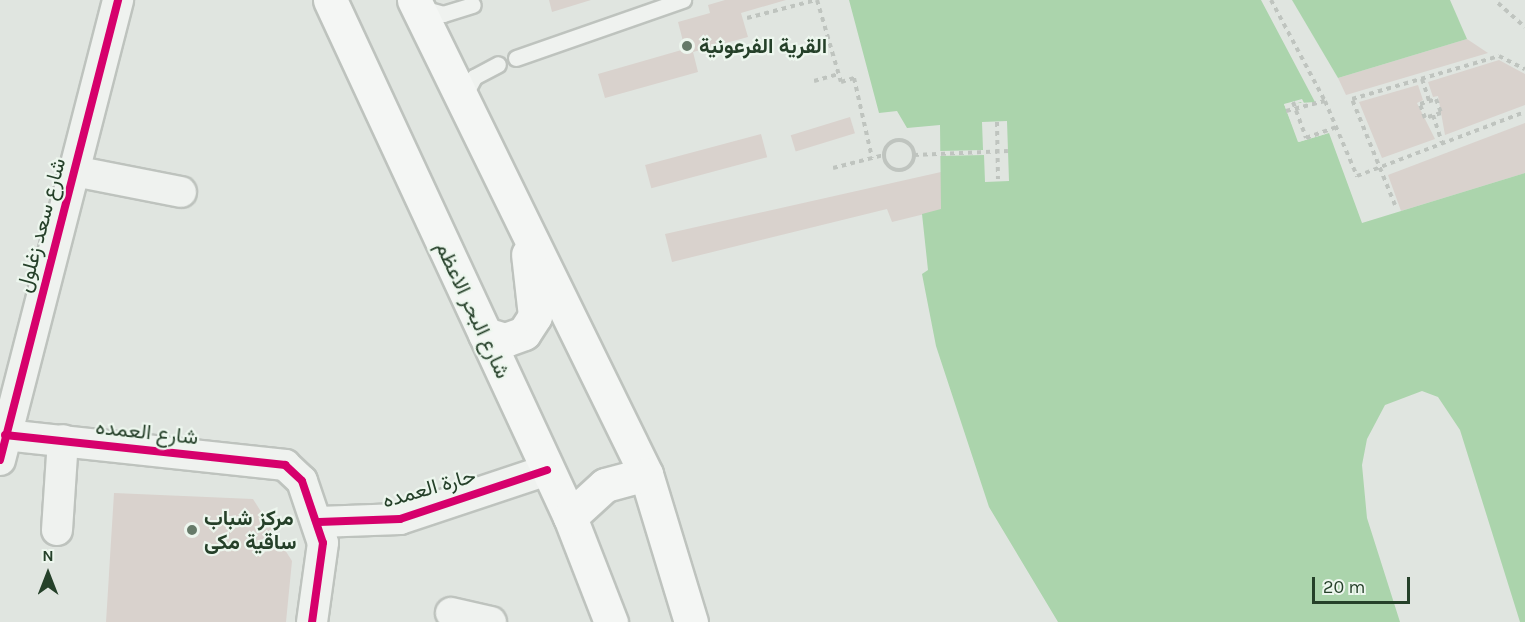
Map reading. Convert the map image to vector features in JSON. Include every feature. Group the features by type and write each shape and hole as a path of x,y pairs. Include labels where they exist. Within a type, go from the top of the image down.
{"main road":[{"name":"شارع البحر الاعظم","path":"330,0 570,517 611,622"},
{"path":"416,3 462,104 646,474 691,622"},
{"path":"485,334 505,340 524,333 535,316 524,225"},
{"path":"570,517 605,484 646,474"}],"street":[{"name":"شارع سعد زغلول","path":"2,447 118,0"},
{"path":"74,171 181,192"},
{"path":"57,530 63,440"},
{"name":"شارع العمده","path":"2,447 63,440 285,465 302,481 319,522"},
{"name":"حارة العمده","path":"319,522 400,519 547,470"},
{"path":"312,622 323,543 319,522"},
{"path":"451,613 491,622"}],"lane":[{"path":"516,58 662,3 682,0"},
{"path":"416,3 443,14 473,5"},
{"path":"462,104 474,77 498,64"}],"path":[{"path":"747,18 817,0 842,82 854,78 872,158"},
{"path":"1271,0 1325,101 1357,176 1525,112"},
{"path":"1498,3 1525,27"},
{"path":"1395,205 1352,99 1499,56 1525,69"},
{"path":"814,81 839,74"},
{"path":"1422,79 1429,101"},
{"path":"1436,99 1441,113 1433,115 1425,118 1420,104 1436,99"},
{"path":"1287,111 1325,101"},
{"path":"1293,102 1306,138 1336,127"},
{"path":"1433,115 1442,143"},
{"path":"997,122 998,179"},
{"path":"833,168 884,155 895,141 908,143 914,155"},
{"path":"914,155 1008,151"},
{"path":"884,155 890,168 903,170 914,155"}],"shaded area":[{"path":"549,0 591,0 552,12"},
{"path":"725,0 786,0 741,13 748,37 693,52 698,72 605,98 598,74 685,49 678,22 710,13 708,5"},
{"path":"849,0 1261,0 1315,102 1284,104 1299,142 1329,133 1362,223 1525,173 1525,622 1520,622 1460,430 1438,397 1422,391 1385,405 1367,439 1362,465 1367,518 1400,622 1058,622 989,507 936,346 922,274 928,270 922,214 941,209 940,125 907,128 897,111 879,113"},
{"path":"1292,0 1450,0 1467,39 1338,78"},
{"path":"1467,39 1488,53 1346,95 1338,78"},
{"path":"1499,60 1525,74 1525,105 1445,135 1438,96 1433,97 1428,82"},
{"path":"1418,85 1423,100 1417,103 1435,139 1382,158 1359,102"},
{"path":"850,117 855,133 796,151 791,135"},
{"path":"1525,123 1525,173 1401,211 1388,175"},
{"path":"761,134 767,157 651,188 645,165"},
{"path":"941,172 941,210 892,222 887,209 672,262 665,234"},
{"name":"مركز شباب ساقية مكى","path":"114,493 253,499 292,561 286,622 106,622"}],"pier":[{"path":"1302,99 1305,105 1316,105 1305,108 1301,102 1288,106 1300,139 1329,133 1298,142 1284,104"},
{"path":"1007,121 1009,181 985,182 984,155 940,156 940,151 983,150 982,122"}],"cycle path":[{"path":"0,460 118,0"},
{"path":"5,435 285,465 302,481 323,543 312,622"},
{"path":"319,522 400,519 547,470"}],"place":[{"name":"القرية الفرعونية","path":"687,46"},
{"name":"مركز شباب ساقية مكى","path":"192,530"}]}
